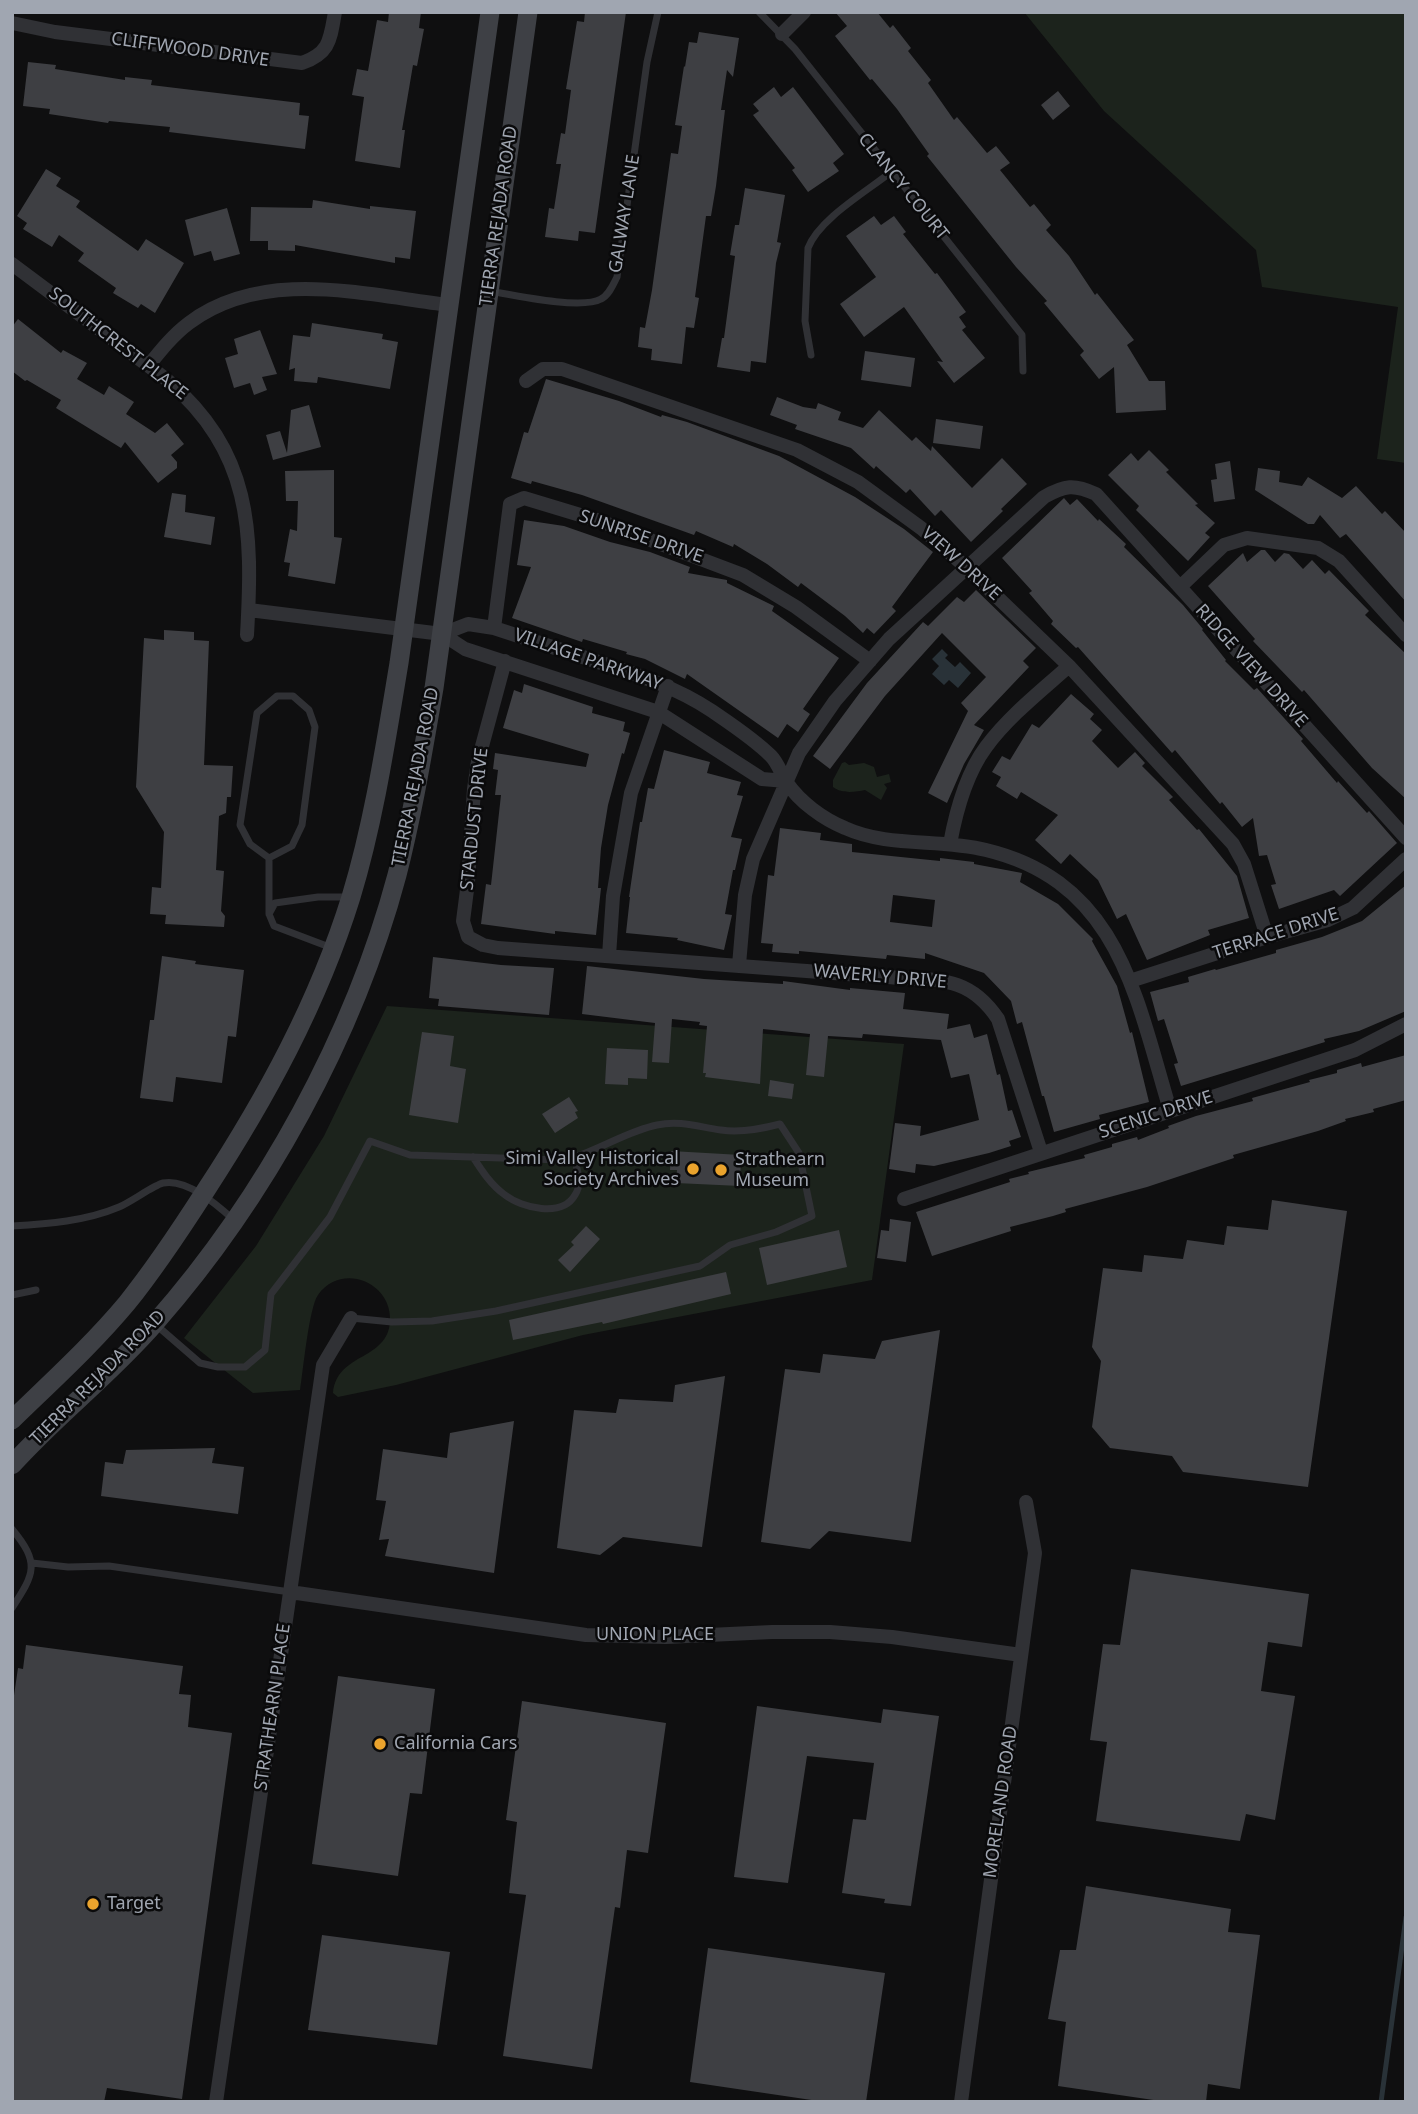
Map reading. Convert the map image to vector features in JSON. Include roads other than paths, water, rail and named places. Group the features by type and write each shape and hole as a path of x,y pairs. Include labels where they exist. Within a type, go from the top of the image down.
{"main road":[{"name":"TIERRA REJADA ROAD","path":"12,1420 93,1341 126,1304 165,1253 251,1120 284,1059 351,897 383,758 404,629 490,12"},
{"name":"TIERRA REJADA ROAD","path":"12,1465 155,1324 202,1266 294,1125 327,1065 374,947 396,877 416,797 442,634 528,12"}],"street":[{"name":"CLIFFWOOD DRIVE","path":"12,23 55,32 302,63 315,58 326,49 335,12"},
{"path":"782,34 804,12"},
{"name":"SOUTHCREST PLACE","path":"12,264 149,365 188,397 209,422 226,449 237,475 244,503 248,535 247,635"},
{"path":"149,365 168,342 197,318 240,297 267,291 310,288 449,305"},
{"name":"VIEW DRIVE","path":"526,381 542,369 562,369 797,450 859,482 894,507 967,568 1069,666 1233,844 1244,864 1267,937"},
{"name":"RIDGE VIEW DRIVE","path":"967,568 1044,497 1059,489 1080,486 1096,495 1406,838"},
{"name":"SUNRISE DRIVE","path":"494,628 510,504 524,498 600,521 743,575 796,607 870,661"},
{"path":"1180,587 1224,545 1247,538 1318,548 1339,561 1406,635"},
{"path":"740,965 744,895 753,859 799,753 835,701 889,639 967,568"},
{"name":"VILLAGE PARKWAY","path":"249,610 442,634 465,649 658,712 762,779 786,781"},
{"name":"VILLAGE PARKWAY","path":"442,634 468,624 494,628 668,686 711,710 773,757 797,796 809,807 844,828 876,838 985,849 1050,875 1077,897 1101,924 1130,981 1170,1110"},
{"name":"STARDUST DRIVE","path":"468,937 463,922 474,789 478,761 505,661"},
{"path":"950,844 970,775 986,747 1011,719 1069,666"},
{"path":"609,956 613,896 622,834 631,793 668,686"},
{"name":"TERRACE DRIVE","path":"1130,981 1328,920 1353,908 1406,859"},
{"name":"WAVERLY DRIVE","path":"468,937 483,945 498,948 947,982 968,988 986,1001 998,1019 1041,1152"},
{"name":"SCENIC DRIVE","path":"904,1199 1354,1050 1406,1024"},
{"name":"STRATHEARN PLACE","path":"216,2102 323,1366 351,1318"},
{"name":"MORELAND ROAD","path":"961,2102 1035,1553 1026,1502"},
{"name":"UNION PLACE","path":"290,1592 586,1635 666,1637 830,1632 892,1637 1021,1655"}],"lane":[{"name":"GALWAY LANE","path":"489,291 578,303 602,299 612,288 617,277 647,62 658,12"},
{"name":"CLANCY COURT","path":"758,12 782,34 1022,335 1023,371"},
{"path":"811,355 805,321 808,248 824,225 891,173"},
{"path":"276,696 293,696 309,710 315,727 302,825 292,846 269,858 250,844 240,825 253,735 257,713 276,696"},
{"path":"269,858 270,914 274,926 332,948"},
{"path":"270,914 275,903 318,897 351,897"},
{"path":"155,1324 200,1363 218,1367 244,1367 265,1350 271,1294 330,1217 370,1141 410,1154 548,1160 574,1157 629,1132 659,1124 685,1123 723,1131 759,1130 780,1124 799,1153 812,1216 776,1232 730,1245 700,1266 537,1302 432,1321 392,1322 351,1318"},
{"path":"473,1157 487,1178 506,1196 522,1203 552,1209 565,1205 576,1195 580,1181 574,1157"},
{"path":"12,1226 61,1222 104,1213 162,1183 177,1184 203,1194 234,1220"},
{"path":"12,1295 36,1290"},
{"path":"12,1529 28,1549 32,1563 25,1589 12,1608"},
{"path":"32,1563 68,1567 109,1566 290,1592"}],"waterway":[{"path":"1381,2102 1406,1917"}],"place":[{"name":"Simi Valley Historical Society Archives","path":"693,1169"},
{"name":"Strathearn Museum","path":"721,1170"},
{"name":"California Cars","path":"380,1744"},
{"name":"Target","path":"93,1904"}]}
